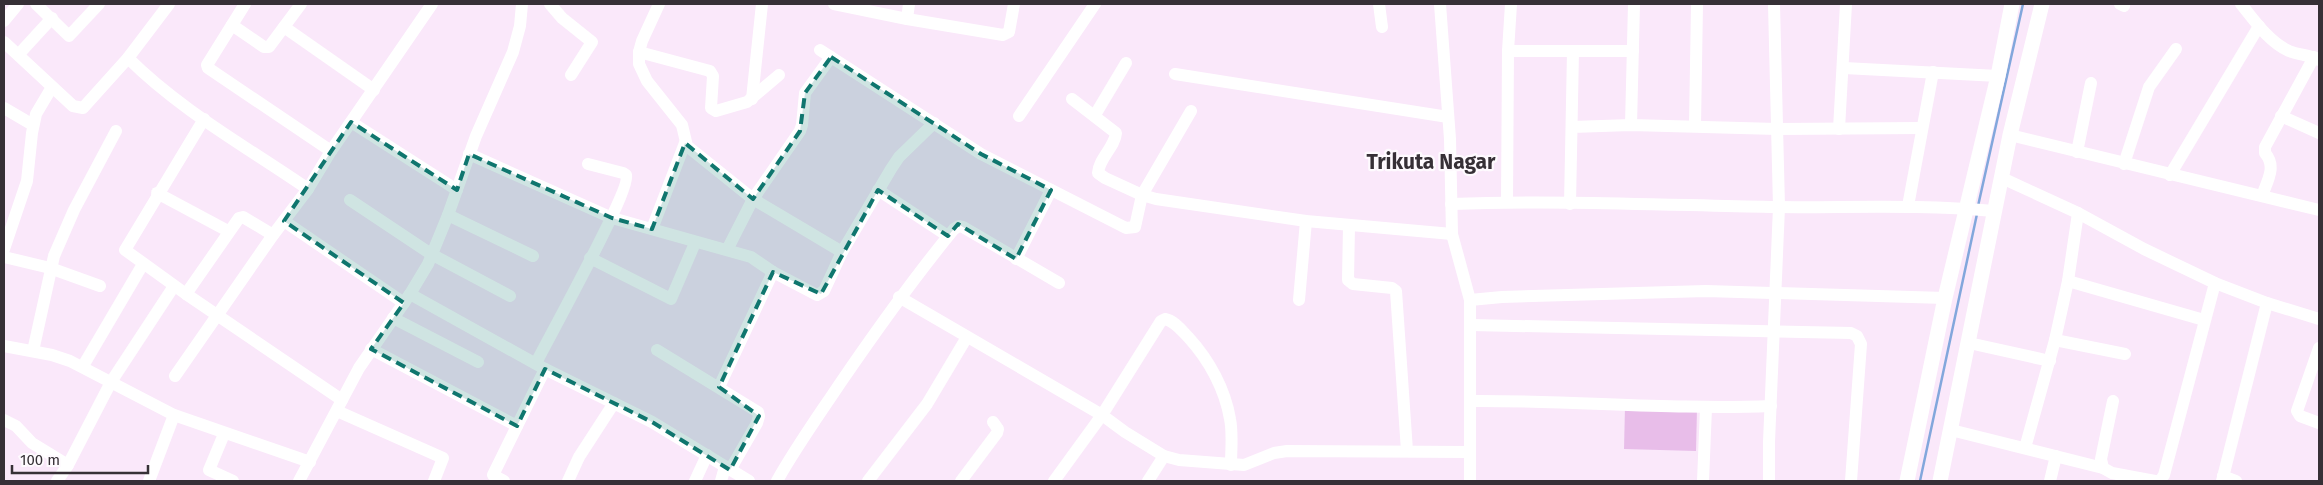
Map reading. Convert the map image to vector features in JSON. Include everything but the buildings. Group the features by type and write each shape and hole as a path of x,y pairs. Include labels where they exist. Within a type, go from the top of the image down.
{"main road":[{"path":"1907,481 1945,298 1968,209 2012,4"},
{"path":"1940,481 1969,343 1989,211 2002,178 2010,135 2042,4"}],"street":[{"path":"4,21 18,4"},
{"path":"36,4 52,18 65,34 71,36 99,4"},
{"path":"4,42 74,106 83,108 128,58 169,4"},
{"path":"245,4 207,65 210,70 331,151"},
{"path":"232,25 264,47 269,47 301,4"},
{"path":"175,376 273,235 308,189 331,151 432,4"},
{"path":"299,481 371,349 407,298 431,254 448,215 469,154 513,52 520,26 522,4"},
{"path":"550,4 562,18 592,42 571,75"},
{"path":"652,229 685,143 682,125 642,72 639,64 639,52 659,4"},
{"path":"752,99 762,4"},
{"path":"834,4 907,19 1007,35 1014,4"},
{"path":"907,19 909,4"},
{"path":"1019,116 1095,4"},
{"path":"1379,4 1382,27"},
{"path":"1440,4 1448,117 1452,234 1470,300 1470,481"},
{"path":"1507,202 1510,4"},
{"path":"1630,125 1634,4"},
{"path":"1695,126 1698,4"},
{"path":"1769,481 1779,207 1774,4"},
{"path":"1839,129 1844,68 1846,4"},
{"path":"2241,4 2260,26 2285,48 2317,59 2281,116 2265,147 2265,153 2271,160 2272,166 2262,196"},
{"path":"19,54 52,18"},
{"path":"2170,175 2260,26"},
{"path":"284,27 374,90"},
{"path":"2124,164 2149,87 2176,49"},
{"path":"820,50 982,154 1121,227 1130,229 1135,227 1138,220 1142,195 1191,111"},
{"path":"1508,51 1633,50"},
{"path":"1570,204 1573,51"},
{"path":"639,52 710,71 713,76 711,108 716,111 741,105 752,99 779,75"},
{"path":"727,250 752,199 800,131 805,93 831,57"},
{"path":"128,58 165,93 308,189"},
{"path":"1095,116 1126,63"},
{"path":"1844,68 1998,76"},
{"path":"1908,206 1921,128 1933,72"},
{"path":"1175,74 1448,117"},
{"path":"2077,152 2091,83"},
{"path":"4,249 28,181 33,125 40,105 52,87"},
{"path":"1072,99 1116,133 1116,138 1098,172 1105,178 1142,195 1212,208 1306,221 1452,234"},
{"path":"4,108 33,125"},
{"path":"2281,116 2319,133"},
{"path":"204,119 157,193 125,250 174,286 218,314 340,405 442,458 434,481"},
{"path":"351,122 457,190"},
{"path":"469,154 612,218 695,243 751,257 773,272 812,293 821,294 842,252 899,157 934,123"},
{"path":"1572,127 1630,125 1777,130 1921,128"},
{"path":"33,351 50,268 74,210 116,131"},
{"path":"2010,135 2319,210"},
{"path":"685,143 691,150 752,199 842,252"},
{"path":"505,481 493,476 517,426 540,366 627,184 626,175 588,164"},
{"path":"2002,178 2215,283 2319,319"},
{"path":"878,190 948,236"},
{"path":"1016,260 1051,190"},
{"path":"157,193 228,231"},
{"path":"350,200 431,254 510,296"},
{"path":"1451,204 1507,202 1779,207 1908,206 1989,211"},
{"path":"2025,448 2055,340 2068,281 2078,214"},
{"path":"448,215 533,256"},
{"path":"186,294 238,218 244,217 273,235"},
{"path":"284,221 407,298 652,422 750,481"},
{"path":"1299,300 1306,221"},
{"path":"777,481 792,454 899,297 948,236 959,226 1059,283"},
{"path":"1349,226 1348,280 1354,284 1392,288 1397,295 1407,451"},
{"path":"590,258 671,299 695,243"},
{"path":"4,257 50,268 100,286"},
{"path":"83,366 143,264"},
{"path":"719,387 773,272"},
{"path":"2068,281 2204,320"},
{"path":"1951,430 2103,468 2112,473 2156,481 2164,475 2215,283"},
{"path":"57,481 68,465 111,382 174,286"},
{"path":"1470,300 1511,296 1706,291 1945,298"},
{"path":"899,297 1102,415 1164,456 1179,460 1244,465 1268,455 1287,451 1469,452"},
{"path":"2236,481 2222,479 2267,302"},
{"path":"393,318 478,362"},
{"path":"1054,481 1102,415 1161,321 1170,320 1205,356 1221,390 1230,419 1231,465"},
{"path":"1471,325 1850,333 1859,339 1861,344 1851,481"},
{"path":"868,481 927,404 967,336"},
{"path":"2055,340 2125,354"},
{"path":"1969,343 2050,361"},
{"path":"4,346 52,355 83,366 174,415 224,434 310,462"},
{"path":"371,349 517,426"},
{"path":"657,350 754,408 759,416 757,423 721,481"},
{"path":"2318,353 2297,412 2300,416 2319,423"},
{"path":"1470,401 1706,408 1771,406"},
{"path":"2103,468 2101,459 2113,402"},
{"path":"568,481 579,457 614,403"},
{"path":"1702,481 1706,408"},
{"path":"149,481 174,415"},
{"path":"4,420 16,426 32,443 68,465"},
{"path":"961,481 997,433 998,429 993,422"},
{"path":"224,434 209,470 232,481"},
{"path":"695,481 707,455"},
{"path":"1148,481 1164,456"},
{"path":"2050,481 2056,456"}],"highlighted area":[{"path":"831,57 981,154 1051,190 1016,259 958,224 948,236 878,190 821,294 773,272 719,387 759,416 730,470 652,422 545,369 517,426 371,349 404,303 284,221 351,122 457,190 469,154 612,218 652,229 685,143 753,199 800,131 805,93"}],"shaded area":[{"path":"1625,407 1697,409 1696,451 1624,449"}],"waterway":[{"path":"1978,206 2023,4"},
{"path":"1920,481 1977,214"}],"district":[{"name":"Trikuta Nagar","path":"1431,162"}]}
